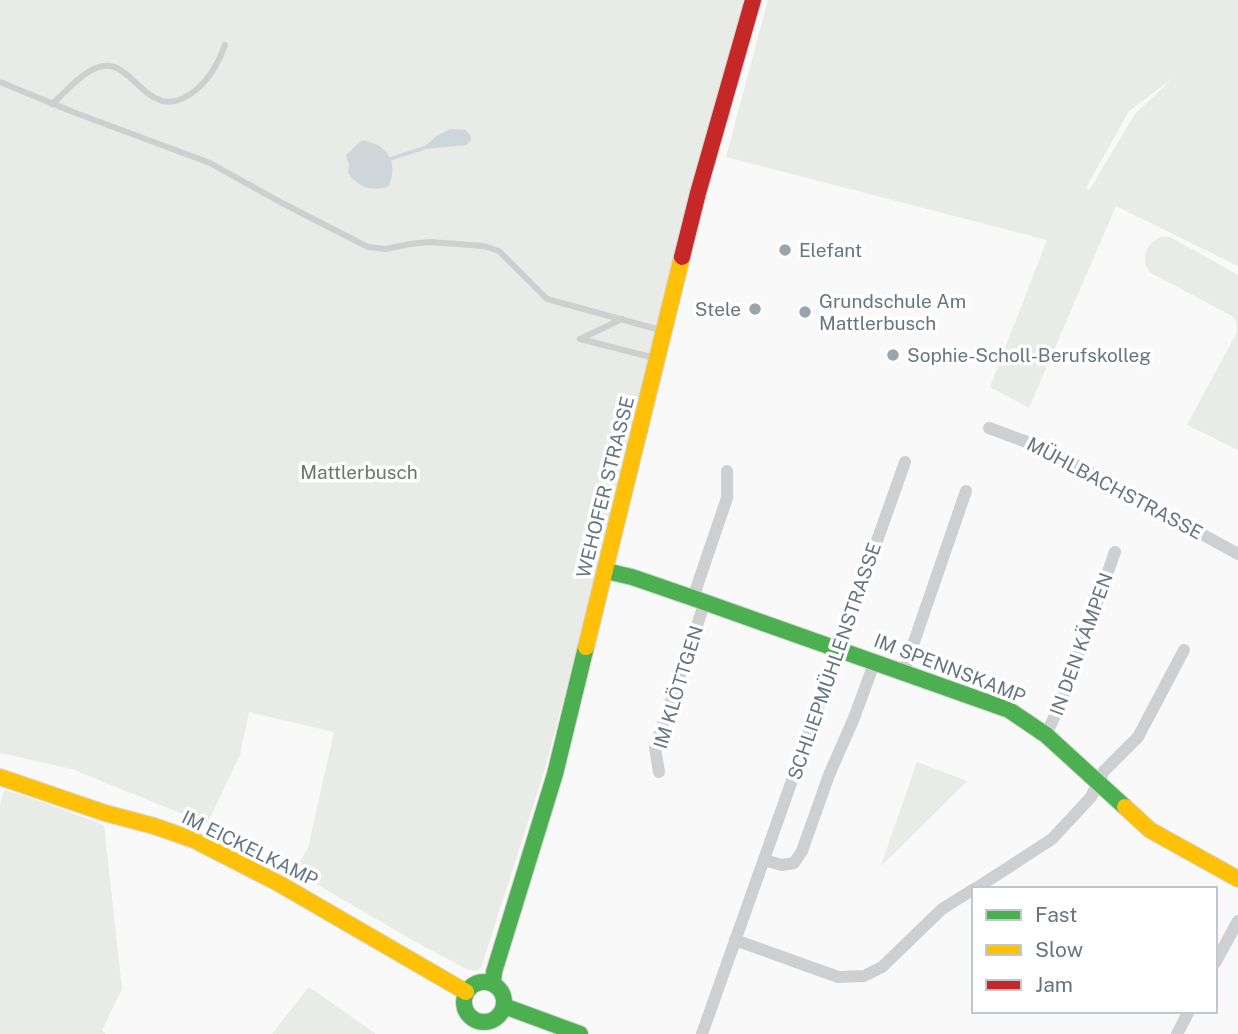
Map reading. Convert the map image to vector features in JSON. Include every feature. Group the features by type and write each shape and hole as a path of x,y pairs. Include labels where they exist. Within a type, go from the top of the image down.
{"street":[{"name":"WEHOFER STRASSE","path":"493,983 555,774 698,193 753,0"},
{"name":"MÜHLBACHSTRASSE","path":"989,428 1051,451 1238,554"},
{"name":"SCHLIEPMÜHLENSTRASSE","path":"702,1034 905,463"},
{"name":"IM KLÖTTGEN","path":"659,772 655,748 727,498 727,471"},
{"path":"904,671 966,491"},
{"name":"IN DEN KÄMPEN","path":"1046,735 1062,700 1115,552"},
{"name":"IM SPENNSKAMP","path":"606,571 699,600 1009,710 1046,735 1150,830 1238,878"},
{"path":"977,887 1052,839 1091,797 1104,771 1138,737 1184,650"},
{"name":"SCHLIEPMÜHLENSTRASSE","path":"764,859 782,865 794,863 802,851 875,661"},
{"name":"IM EICKELKAMP","path":"0,777 105,813 194,839 278,883 466,992"},
{"path":"735,940 838,977 864,975 882,967 942,909 972,890"},
{"path":"1217,959 1238,921"},
{"path":"478,982 493,983 502,993 504,1006 494,1019 477,1028 465,1010 466,992 478,982"},
{"path":"504,1006 580,1034"},
{"path":"1177,1034 1188,1013"}],"lane":[{"path":"52,104 89,72 100,66 119,71 150,96 171,102 180,100 200,87 221,58 225,44"},
{"path":"0,82 210,163 358,243 386,249 430,243 484,246 499,251 547,299 664,331"},
{"path":"622,319 580,339 657,359"}],"green space":[{"name":"Mattlerbusch","path":"0,0 750,0 544,772 481,968 477,971 466,969 414,941 294,871 308,848 334,732 249,712 240,755 207,824 72,769 0,753"},
{"path":"768,0 1238,0 1238,266 1116,206 1029,408 990,387 1047,240 726,157","holes":["1173,78 1135,114 1090,189 1086,188 1129,111"]},
{"path":"1164,236 1238,275 1238,450 1187,425 1237,332 1236,321 1232,316 1151,273 1145,262 1146,251 1153,242"},
{"path":"917,762 967,781 881,866"},
{"path":"4,790 104,825 122,989 102,1030 106,1034 0,1034 0,805"},
{"path":"309,987 376,1034 272,1034"}],"shaded area":[{"path":"451,129 466,130 471,140 466,145 425,149 438,135"},
{"path":"362,140 378,146 389,156 393,169 389,186 377,189 366,187 348,173 346,155"}],"waterway":[{"path":"390,159 424,148"}],"traffic: fast":[{"path":"606,571 693,598 1009,710 1046,735 1125,807"},
{"path":"493,983 494,972 555,774 586,647"},
{"path":"484,982 492,983 498,988 503,994 504,1002 503,1010 498,1016 492,1021 484,1022 476,1021 470,1016 465,1010 464,1002 465,994 470,988 476,983 484,982"},
{"path":"504,1006 580,1034"}],"traffic: slow":[{"path":"586,647 682,257"},
{"path":"0,777 194,840 278,883 466,992"},
{"path":"1125,807 1150,830 1238,879"}],"traffic: jam":[{"path":"682,257 753,0"}],"place":[{"name":"Elefant","path":"785,250"},
{"name":"Stele","path":"755,309"},
{"name":"Grundschule Am Mattlerbusch","path":"805,312"},
{"name":"Sophie-Scholl-Berufskolleg","path":"893,355"}]}
